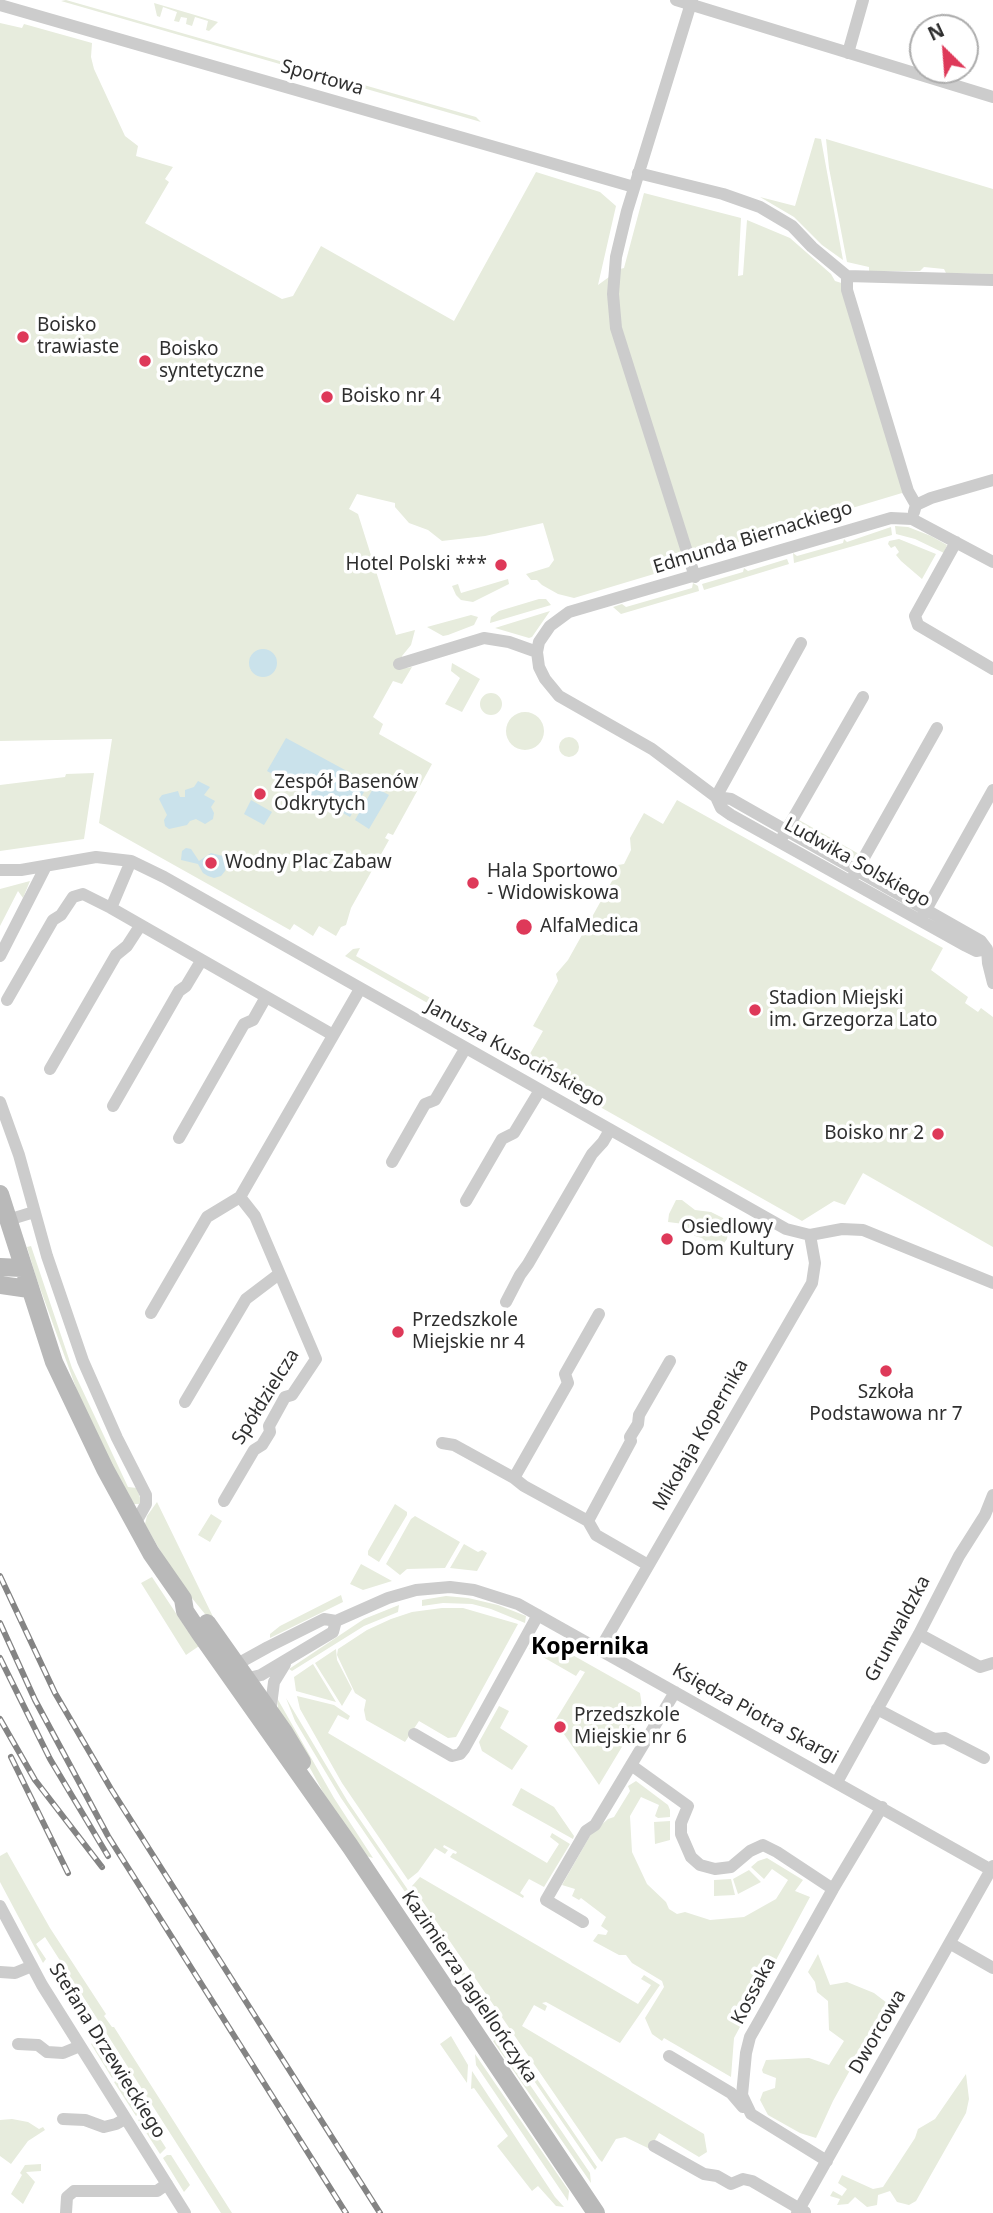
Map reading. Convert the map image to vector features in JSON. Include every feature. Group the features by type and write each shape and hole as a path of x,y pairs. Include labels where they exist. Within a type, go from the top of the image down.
{"main road":[{"name":"Kazimierza Jagiellończyka","path":"0,1194 54,1362 105,1469 162,1570 183,1599 186,1611 270,1713 297,1754 320,1802"},
{"path":"0,1242 8,1220"},
{"path":"0,1267 22,1268"},
{"path":"0,1285 29,1289"},
{"name":"Kazimierza Jagiellończyka","path":"236,1674 286,1759 320,1802 596,2213"},
{"name":"Kazimierza Jagiellończyka","path":"585,2196 604,2213"}],"street":[{"path":"676,0 691,2 993,97"},
{"path":"848,52 863,0"},
{"path":"691,2 634,187 616,257 612,294 616,328 695,576"},
{"name":"Sportowa","path":"0,5 634,187"},
{"path":"638,173 734,197 760,207 792,226 847,276 993,280"},
{"path":"847,276 846,285 908,491 916,505 912,519 993,562"},
{"path":"916,505 993,480"},
{"name":"Edmunda Biernackiego","path":"537,652 539,642 550,626 569,612 891,518 912,519"},
{"path":"956,541 915,616 918,625 993,669"},
{"path":"399,664 484,638 509,642 537,652"},
{"path":"716,797 802,643"},
{"name":"Ludwika Solskiego","path":"537,652 539,667 559,696 652,749 716,797 730,799 783,836 923,915 990,947 988,963 993,983"},
{"path":"783,836 863,697"},
{"path":"854,876 937,728"},
{"path":"923,915 993,790"},
{"name":"Janusza Kusocińskiego","path":"0,870 21,870 96,857 131,861 164,877 786,1229 810,1235 842,1229 863,1230 993,1283"},
{"path":"111,908 131,861"},
{"path":"0,956 46,866"},
{"name":"Janusza Kusocińskiego","path":"0,880 21,870"},
{"path":"7,1000 53,920 61,915 73,897 83,894 333,1035"},
{"path":"50,1069 116,955 127,946 140,926"},
{"path":"113,1106 179,991 186,986 201,961"},
{"path":"151,1313 207,1217 240,1197 360,989"},
{"path":"179,1138 244,1024 253,1020 266,997"},
{"path":"392,1162 425,1104 435,1100 466,1049"},
{"path":"466,1201 502,1139 513,1133 540,1090"},
{"path":"0,1102 83,1361 146,1495 146,1504 135,1524"},
{"path":"506,1302 592,1154 610,1130"},
{"name":"Spółdzielcza","path":"224,1501 254,1450 262,1445 270,1432 269,1426 285,1398 292,1395 316,1359 255,1216 240,1197"},
{"path":"8,1220 34,1212"},
{"name":"Mikołaja Kopernika","path":"600,1649 812,1283 815,1263 810,1235"},
{"path":"185,1402 246,1300 279,1274"},
{"path":"514,1478 568,1383 565,1374 600,1314"},
{"path":"588,1521 631,1441 639,1415 670,1361"},
{"path":"442,1443 454,1445 588,1521 596,1535 648,1565"},
{"name":"Grunwaldzka","path":"837,1782 959,1556 985,1515 993,1495"},
{"name":"Księdza Piotra Skargi","path":"236,1674 324,1619 336,1621 360,1609 410,1591 450,1587 498,1597 538,1615 600,1649 992,1868"},
{"path":"414,1734 452,1756 460,1754 538,1615"},
{"name":"Księdza Piotra Skargi","path":"236,1674 261,1675 333,1632 336,1621"},
{"path":"919,1634 980,1667 993,1663"},
{"name":"Księdza Piotra Skargi","path":"270,1713 274,1682 290,1658"},
{"path":"583,1922 546,1900 586,1831 595,1825 675,1692"},
{"path":"877,1709 933,1739 945,1738 984,1758"},
{"path":"631,1765 688,1806 681,1823 681,1834 691,1857 701,1864 715,1869 731,1867 750,1851 763,1845 833,1889"},
{"name":"Kossaka","path":"751,2114 742,2095 750,2038 882,1807"},
{"name":"Dworcowa","path":"801,2212 992,1868"},
{"name":"Stefana Drzewieckiego","path":"0,1906 80,2046 185,2213"},
{"path":"950,1944 993,1968"},
{"path":"0,1972 15,1973 32,1966"},
{"path":"18,2044 38,2045 47,2052 63,2053 80,2046"},
{"path":"669,2056 731,2092 751,2114 827,2161"},
{"path":"63,2119 85,2120 104,2127 125,2119"},
{"path":"654,2146 704,2174 717,2176 731,2184 743,2179 752,2180 801,2212"},
{"path":"66,2213 67,2197 74,2190 157,2191 167,2185"}],"shaded area":[{"path":"66,0 476,117 481,122 61,1"},
{"path":"154,3 218,22 209,31 206,30 208,21 195,17 192,26 186,24 187,18 181,17 179,22 174,21 177,12 163,7 160,17 157,16"},
{"path":"0,23 22,28 24,24 92,43 94,69 125,136 138,146 136,156 173,167 165,179 169,182 145,223 282,299 293,296 321,246 454,321 536,172 600,192 616,206 598,285 624,268 644,193 741,218 738,276 743,275 747,220 790,238 831,274 835,281 851,286 912,490 679,560 674,568 574,598 558,594 537,580 531,580 526,574 549,567 554,560 543,523 485,536 442,541 428,530 409,523 395,507 395,503 357,494 349,509 358,514 396,635 415,630 411,645 402,656 406,668 412,667 402,684 393,681 373,717 383,724 379,734 432,764 393,835 388,833 385,838 389,840 351,908 346,925 341,927 336,936 319,926 313,936 294,924 290,930 99,823 112,739 0,741"},
{"path":"815,138 821,139 843,260 822,245 794,217 760,197 795,206"},
{"path":"826,139 993,189 993,274 946,273 944,269 924,267 920,271 869,271 869,267 847,262"},
{"path":"895,526 908,527 931,536 947,545 944,553 915,539 896,534"},
{"path":"891,527 892,535 794,563 793,553 797,556 843,543 844,539 847,542"},
{"path":"899,539 936,554 922,579 896,555 899,552 895,546 891,548 888,544 889,541"},
{"path":"787,559 789,564 704,590 702,584 743,572 744,568 748,571"},
{"path":"508,579 509,584 473,602 461,600 452,586 458,584 461,593"},
{"path":"693,583 698,586 699,591 621,614 613,607 622,604 626,607 692,588"},
{"path":"546,599 551,605 490,623 491,617 499,611"},
{"path":"550,611 529,638 495,628"},
{"path":"471,615 478,617 474,625 448,635 443,636 427,627"},
{"path":"452,663 480,679 462,712 445,704 460,678 451,671"},
{"path":"491,693 499,696 502,704 499,712 491,715 483,712 480,704 483,696"},
{"path":"525,712 538,718 544,731 538,744 525,750 512,744 506,731 512,718"},
{"path":"565,737 573,737 579,747 573,757 565,757 559,751 559,743"},
{"path":"94,773 84,839 0,851 0,785 65,777 66,774"},
{"name":"Stadion Miejski im. Grzegorza Lato","path":"677,800 943,948 931,970 968,997 965,1003 978,1012 981,1008 993,1017 993,1247 863,1173 845,1205 834,1201 802,1221 524,1064 543,1031 533,1026 558,981 556,974 568,960 617,872 618,865 624,864 631,850 630,838 644,813 663,824"},
{"path":"799,820 859,854 849,861 846,851 804,826 802,833 799,832"},
{"path":"30,881 23,898 18,891 0,926 0,889"},
{"path":"360,948 356,956 434,1000 431,1005 345,956 353,949"},
{"path":"676,1200 682,1200 695,1210 711,1212 723,1218 728,1232 722,1246 713,1248 702,1238 695,1236 684,1224 668,1222"},
{"path":"31,1246 72,1368 128,1487 137,1488 141,1501 139,1504 134,1504 104,1450 79,1396 36,1277 27,1247"},
{"path":"157,1502 219,1631 177,1580 145,1524"},
{"path":"395,1504 407,1512 407,1515 379,1562 368,1555 368,1551"},
{"path":"211,1514 222,1521 210,1542 198,1535"},
{"path":"415,1516 460,1542 445,1568 407,1569 400,1575 386,1564"},
{"path":"464,1544 478,1552 482,1550 487,1553 477,1571 450,1568"},
{"path":"361,1564 392,1581 363,1590 350,1584"},
{"path":"152,1577 187,1630 202,1644 186,1655 141,1583"},
{"path":"341,1595 343,1602 270,1638 270,1634 280,1626"},
{"path":"446,1596 498,1605 526,1616 525,1623 472,1604 443,1603 422,1606 422,1600"},
{"path":"399,1605 398,1612 364,1626 292,1671 289,1669 364,1619"},
{"path":"463,1608 518,1624 456,1737 448,1738 419,1721 405,1742 366,1720 366,1700 355,1693 337,1655 338,1649 367,1630 391,1619 412,1612"},
{"path":"537,1635 640,1693 643,1712 599,1785 555,1721 585,1672 580,1670 576,1676 529,1649"},
{"path":"336,1649 337,1660 352,1689 342,1706 315,1663"},
{"path":"313,1664 336,1702 296,1691 294,1677"},
{"path":"297,1696 334,1705 350,1716 348,1720 338,1715 328,1733 547,1863 559,1844 550,1837 552,1833 570,1844 544,1887 529,1879 520,1893 523,1898 450,1857 457,1852 444,1845 448,1850 445,1854 435,1848 418,1872 408,1880 342,1783 300,1709"},
{"path":"277,1698 334,1798 373,1858 366,1856 324,1794 278,1709"},
{"path":"286,1698 348,1802 498,2022 495,2024 341,1798 295,1721"},
{"path":"499,1706 509,1711 500,1728 528,1746 512,1770 482,1751 479,1742"},
{"path":"636,1781 668,1805 670,1810 670,1817 658,1818 655,1816 659,1805 641,1797 630,1816 632,1852 647,1884 666,1902 669,1909 677,1914 685,1912 710,1920 744,1917 776,1899 788,1880 772,1869 764,1879 751,1867 767,1858 803,1880 795,1891 810,1897 734,2038 731,2077 664,2038 662,2041 652,2034 645,2018 664,1987 662,1981 632,1963 626,1955 619,1955 593,1941 598,1934 606,1935 608,1931 601,1926 606,1917 581,1898 579,1900 572,1896 575,1889 562,1885 591,1834 614,1817 630,1791 628,1786"},
{"path":"521,1788 554,1807 574,1836 573,1839 512,1805"},
{"path":"670,1821 670,1840 655,1844 654,1822"},
{"path":"7,1852 50,1928 106,2014 104,2016 114,2027 232,2213 221,2213 45,1937 36,1944 46,1959 43,1963 0,1882 0,1856"},
{"path":"749,1870 761,1882 738,1894 733,1879"},
{"path":"420,1877 638,2004 651,1985 641,1979 644,1975 660,1985 620,2043 546,2002 542,2003 547,2006 545,2011 534,2005 522,2026 704,2134 707,2152 699,2157 659,2133 650,2149 625,2137 616,2139 602,2162 412,1886"},
{"path":"731,1879 735,1895 714,1896 714,1880"},
{"path":"818,1954 830,1985 847,1982 874,1993 887,2003 833,2101 816,2138 800,2133 768,2115 760,2100 763,2092 775,2088 776,2078 763,2073 762,2070 766,2060 809,2058 829,2065 844,2041 829,2030 828,2001 817,1992 815,1982 808,1972"},
{"path":"503,2029 597,2167 595,2170 500,2031"},
{"path":"451,2036 468,2065 467,2083 440,2044"},
{"path":"498,2038 590,2173 591,2183 493,2041"},
{"path":"98,2041 118,2072 112,2078 91,2044"},
{"path":"475,2054 569,2191 568,2201 476,2065"},
{"path":"472,2071 564,2207 556,2206 538,2186 532,2191 497,2146 508,2136 474,2088 471,2089"},
{"path":"966,2074 969,2099 966,2113 916,2201 909,2205 897,2202 890,2191 878,2195 877,2205 867,2207 855,2197 848,2204 837,2205 840,2199 830,2196 833,2191 842,2196 847,2189 838,2183 842,2175 873,2189 883,2187 918,2129 935,2119"},
{"path":"123,2079 142,2110 136,2116 114,2082"},
{"path":"146,2117 166,2148 160,2154 138,2120"},
{"path":"0,2120 28,2122 39,2129 43,2127 45,2130 28,2141 11,2164 0,2156"},
{"path":"171,2155 190,2185 184,2192 163,2158"},
{"path":"41,2164 41,2171 26,2172 35,2182 23,2204 11,2194 22,2175 20,2173 25,2165"}],"water":[{"path":"263,649 273,653 277,663 273,673 263,677 253,673 249,663 253,653"},
{"path":"286,738 369,783 350,817 267,771"},
{"path":"198,781 210,787 204,795 215,801 211,807 213,819 205,824 196,819 187,825 169,829 165,826 167,815 159,799 162,795 178,791 180,797 185,797 185,790 194,787"},
{"path":"374,787 389,795 369,829 355,820"},
{"path":"251,800 272,812 264,825 244,814"},
{"name":"Wodny Plac Zabaw","path":"191,849 199,861 211,853 223,856 227,865 225,871 221,876 208,876 198,864 181,860 182,851"}],"railway":[{"path":"0,1576 55,1693 111,1789 380,2213"},
{"path":"0,1623 35,1700 108,1836 346,2213"},
{"path":"0,1658 50,1759 108,1856"},
{"path":"0,1719 35,1780 102,1867"},
{"path":"11,1757 68,1873"}],"place":[{"name":"Boisko trawiaste","path":"23,337"},
{"name":"Boisko syntetyczne","path":"145,361"},
{"name":"Boisko nr 4","path":"327,397"},
{"name":"Hotel Polski ***","path":"501,565"},
{"name":"Zespół Basenów Odkrytych","path":"260,794"},
{"name":"Wodny Plac Zabaw","path":"211,863"},
{"name":"Hala Sportowo - Widowiskowa","path":"473,883"},
{"name":"AlfaMedica","path":"524,927"},
{"name":"Stadion Miejski im. Grzegorza Lato","path":"755,1010"},
{"name":"Boisko nr 2","path":"938,1134"},
{"name":"Osiedlowy Dom Kultury","path":"667,1239"},
{"name":"Przedszkole Miejskie nr 4","path":"398,1332"},
{"name":"Szkoła Podstawowa nr 7","path":"886,1371"},
{"name":"Przedszkole Miejskie nr 6","path":"560,1727"}],"district":[{"name":"Kopernika","path":"590,1647"}]}
